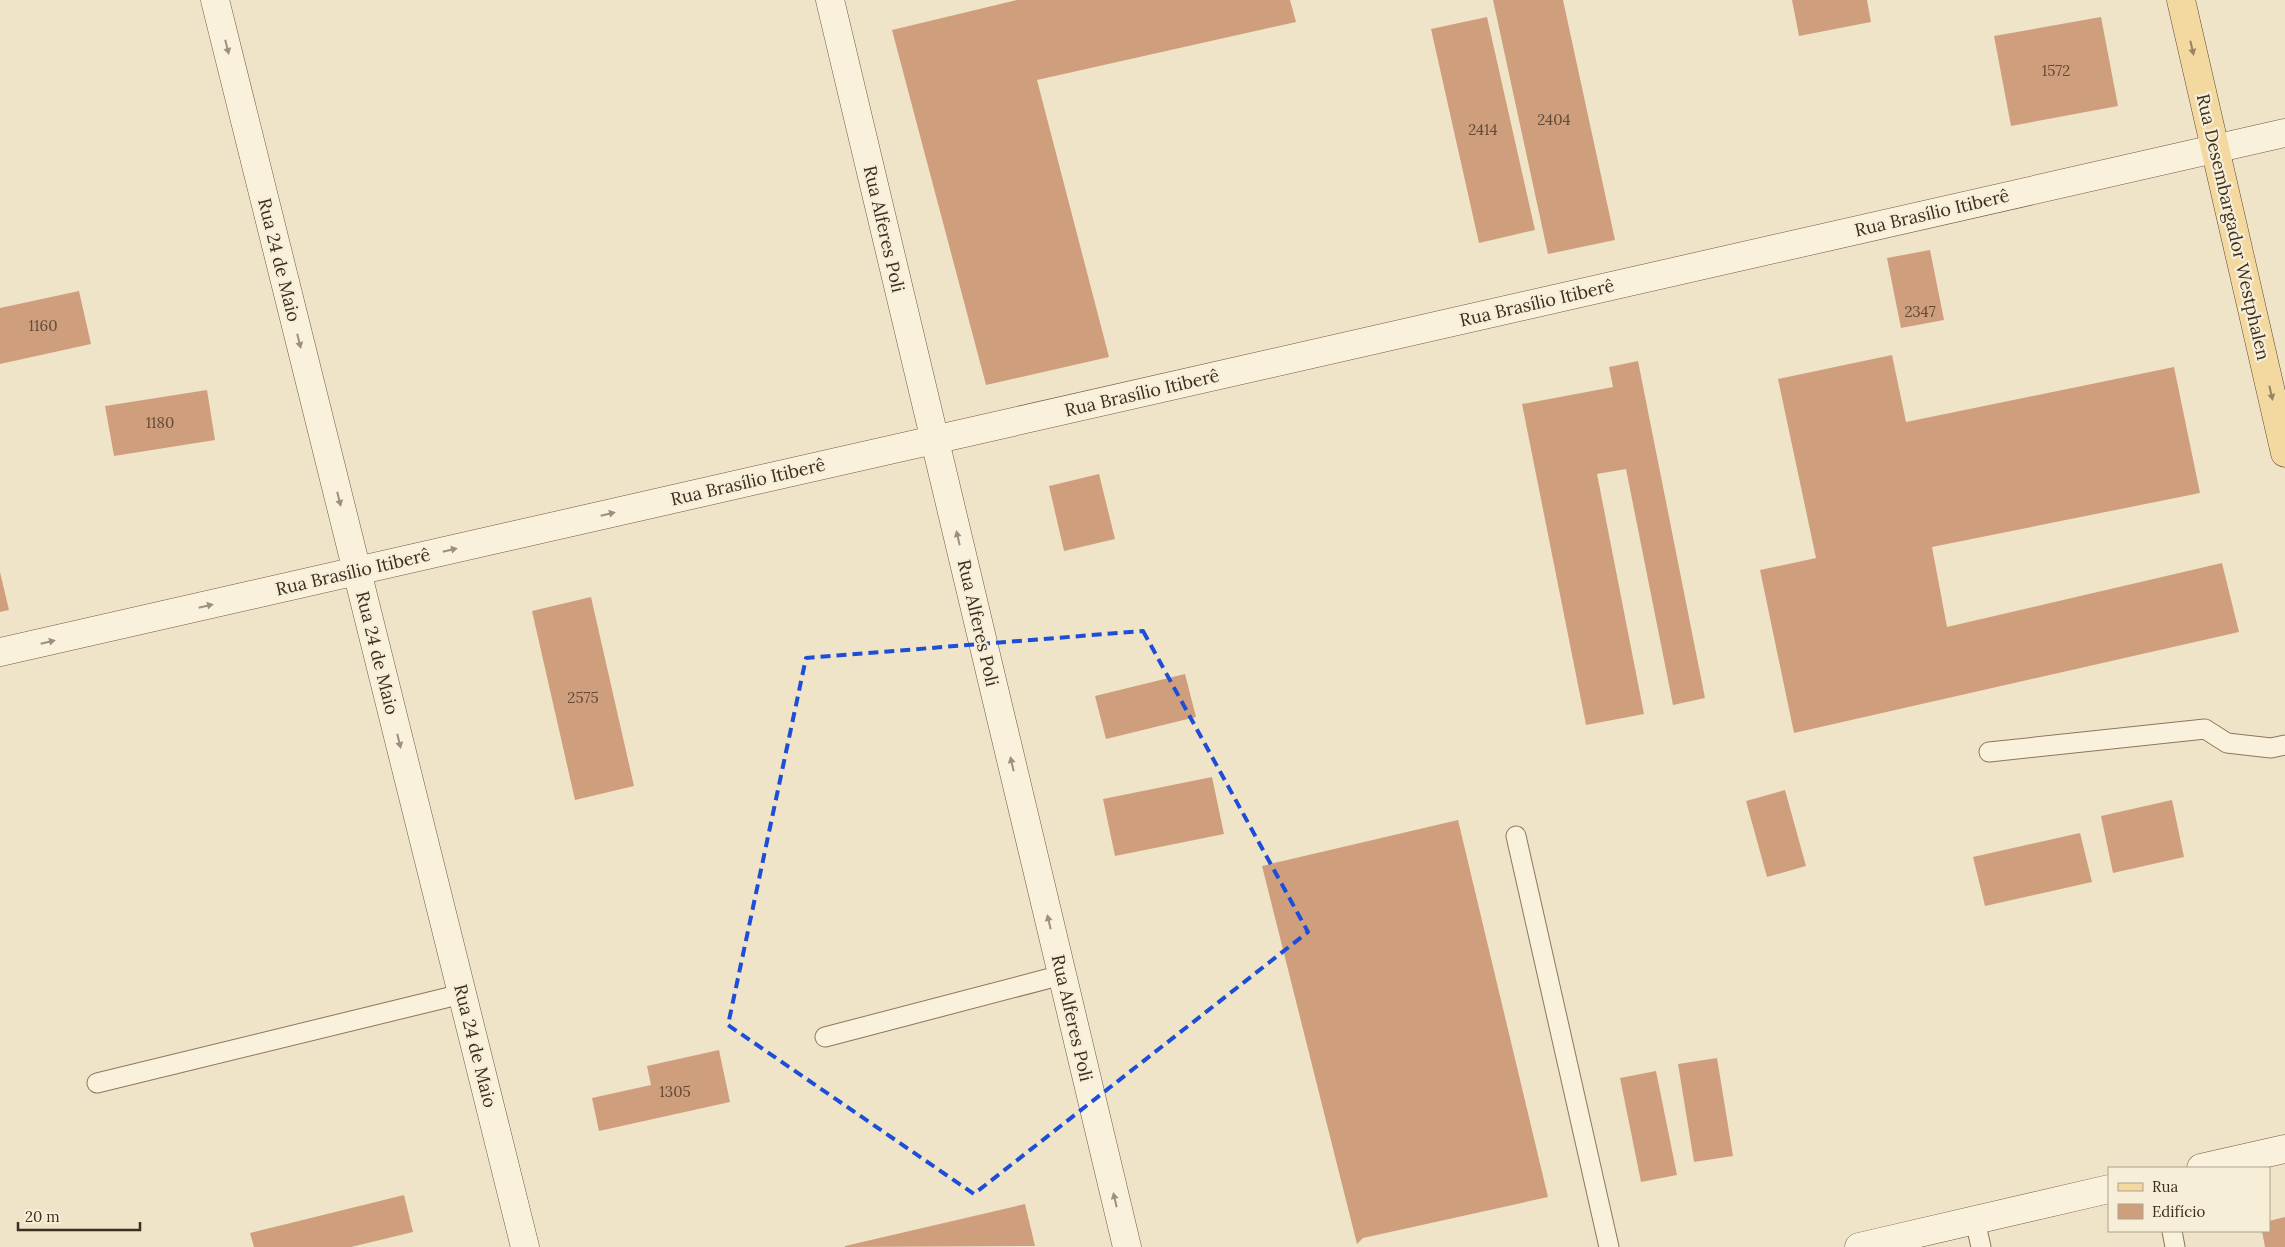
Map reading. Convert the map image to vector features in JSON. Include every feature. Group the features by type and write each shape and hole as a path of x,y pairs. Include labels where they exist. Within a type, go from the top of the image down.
{"main road":[{"name":"Rua Desembargador Westphalen","path":"2181,0 2285,453"}],"street":[{"name":"Rua 24 de Maio","path":"215,0 524,1247"},
{"name":"Rua Alferes Poli","path":"830,0 1126,1247"},
{"name":"Rua Brasílio Itiberê","path":"0,652 2285,133"},
{"path":"2205,1167 2285,1149"},
{"path":"1859,1247 2108,1189"}],"lane":[{"path":"1989,752 2205,729 2227,743 2271,748 2285,745"},
{"path":"1516,836 1609,1247"},
{"path":"826,1037 1062,975"},
{"path":"97,1084 462,994"},
{"path":"1975,1220 1981,1247"},
{"path":"2172,1232 2175,1247"}],"highlighted area":[{"path":"1143,631 1308,932 974,1194 728,1025 806,658"}],"building":[{"path":"1017,0 1290,0 1296,22 1037,80 1109,357 986,385 892,30"},
{"path":"1493,0 1563,0 1615,240 1548,254"},
{"path":"1792,0 1867,0 1871,22 1799,36"},
{"path":"1487,17 1535,230 1479,243 1431,29"},
{"path":"2101,17 2118,106 2011,126 1994,36"},
{"path":"1930,250 1944,320 1901,328 1887,258"},
{"path":"79,291 91,344 0,364 0,308"},
{"path":"1892,355 1906,422 2174,367 2200,493 1932,547 1947,627 2222,563 2239,632 1794,733 1760,570 1816,558 1778,379"},
{"path":"1638,361 1705,698 1673,705 1626,469 1597,474 1644,714 1586,725 1522,404 1613,387 1609,367"},
{"path":"207,390 215,440 114,456 105,406"},
{"path":"1099,474 1115,539 1064,551 1049,486"},
{"path":"0,572 9,610 0,612"},
{"path":"591,597 634,786 575,800 532,611"},
{"path":"1185,674 1196,717 1106,739 1095,696"},
{"path":"1212,777 1224,834 1115,856 1103,799"},
{"path":"1785,790 1806,866 1767,877 1746,801"},
{"path":"2172,800 2184,857 2113,873 2101,816"},
{"path":"1458,820 1548,1197 1363,1238 1357,1244 1262,866"},
{"path":"2080,833 2092,882 1985,906 1973,857"},
{"path":"719,1050 730,1102 599,1131 592,1098 651,1085 647,1066"},
{"path":"1717,1058 1733,1156 1694,1162 1678,1064"},
{"path":"1656,1071 1677,1175 1641,1182 1620,1078"},
{"path":"404,1195 413,1232 351,1247 254,1247 250,1233"},
{"path":"1025,1204 1035,1246 845,1247 845,1246"},
{"path":"2285,1217 2285,1247 2265,1247 2262,1232 2270,1232 2270,1221"}]}
